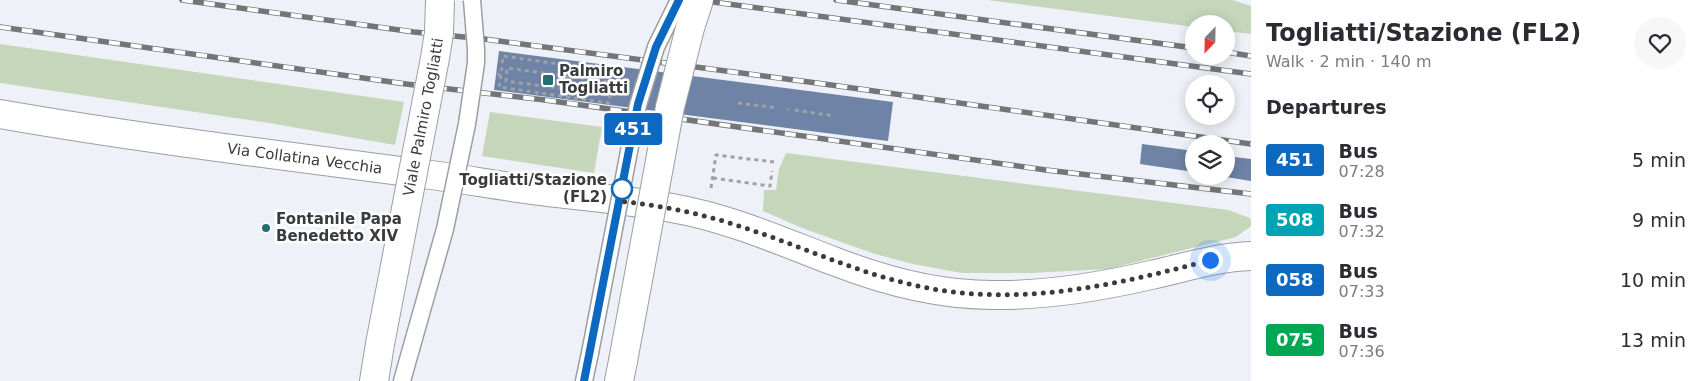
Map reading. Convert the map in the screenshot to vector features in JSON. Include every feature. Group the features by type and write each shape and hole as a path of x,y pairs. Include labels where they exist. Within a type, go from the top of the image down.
{"street":[{"name":"Viale Palmiro Togliatti","path":"374,381 436,58 440,0"},
{"path":"621,371 670,107 699,0"},
{"name":"Via Collatina Vecchia","path":"0,114 240,151 436,175 524,189 673,208 748,229 874,275 921,287 956,293 992,295 1064,291 1142,277 1210,260 1251,256"}],"lane":[{"path":"402,381 445,229 467,124 476,49 472,0"},
{"path":"584,381 638,104 656,47 679,0"}],"path":[{"path":"503,56 613,72 612,92 609,103 499,87 498,75 502,67 503,56"},
{"path":"495,79 605,94 607,81 502,67"},
{"path":"611,82 507,68 506,81 612,92"},
{"path":"611,82 610,85 615,86"},
{"path":"738,103 777,108"},
{"path":"795,110 834,116"},
{"path":"716,155 774,162"},
{"path":"713,178 770,186 772,171"}],"green space":[{"path":"988,0 1232,0 1251,6 1251,34 1235,32 1235,15 1185,15 1185,26"},
{"path":"0,44 404,102 395,145 263,122 0,83"},
{"path":"490,112 602,127 594,173 482,156"},
{"path":"786,153 1228,210 1250,218 1251,226 1236,237 1108,269 1031,273 962,273 913,264 875,254 802,228 763,211 764,190 776,190 779,169"}],"building":[{"path":"499,51 893,102 888,141 494,90"},
{"path":"1142,144 1185,150 1185,171 1140,164"},
{"path":"1235,157 1251,159 1251,181 1235,178"}],"railway":[{"path":"182,0 414,32 484,39 824,84 1251,144"},
{"path":"698,0 1251,74"},
{"path":"836,0 1185,47"},
{"path":"0,27 1046,170 1251,194"},
{"path":"1235,53 1251,56"}],"bus line":[{"name":"451","path":"584,381 638,104 656,47 679,0"}],"place":[{"name":"Palmiro Togliatti","path":"548,80"},
{"name":"Togliatti/Stazione (FL2)","path":"622,189"},
{"name":"Fontanile Papa Benedetto XIV","path":"266,228"}],"route":[{"path":"622,189 619,201 689,211 748,229 858,270 921,287 956,293 992,295 1064,291 1150,275 1210,260"}]}
